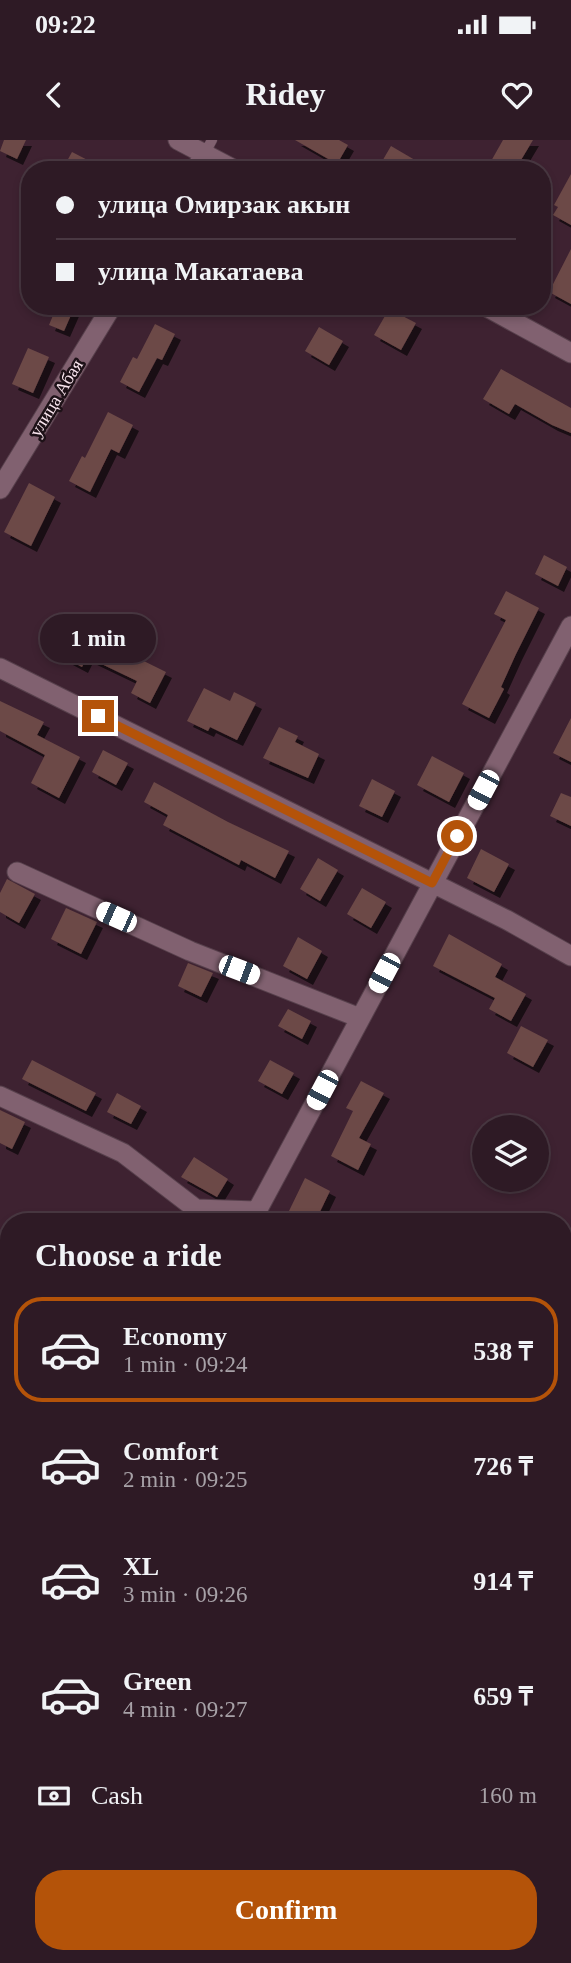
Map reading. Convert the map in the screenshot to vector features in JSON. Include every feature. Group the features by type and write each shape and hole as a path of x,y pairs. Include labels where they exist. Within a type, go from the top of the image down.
{"street":[{"path":"178,140 204,154"},
{"name":"улица Абая","path":"0,489 106,315"},
{"path":"501,315 571,354"},
{"path":"256,1213 571,626"},
{"path":"0,668 432,883 571,956"},
{"path":"18,872 190,951 360,1018"},
{"path":"0,1096 123,1153 196,1209 229,1213"}],"building":[{"path":"4,140 26,140 17,159 0,151"},
{"path":"295,140 339,140 348,145 339,161 332,161"},
{"path":"503,140 533,140 520,161 491,161"},
{"path":"391,146 417,161 382,161"},
{"path":"72,152 90,161 67,161"},
{"path":"571,174 571,225 553,215 558,207 554,205"},
{"path":"571,249 571,304 551,293"},
{"path":"53,315 71,315 64,331 49,325"},
{"path":"386,315 401,315 416,323 401,350 374,335"},
{"path":"155,324 175,334 162,360 157,358 139,392 120,382 133,357 137,359"},
{"path":"319,327 343,341 329,365 305,351"},
{"path":"28,348 49,357 33,393 12,384"},
{"path":"501,369 571,408 571,433 515,404 509,414 483,399"},
{"path":"108,412 133,425 119,453 111,449 90,492 69,481 82,456 85,458"},
{"path":"29,483 55,497 31,546 4,532"},
{"path":"544,555 567,567 558,586 535,574"},
{"path":"506,591 539,608 489,718 462,704 506,620 494,614"},
{"path":"79,629 166,672 150,703 131,693 137,681 87,657 82,667 65,658"},
{"path":"204,688 230,701 234,692 256,703 237,740 210,727 208,731 187,721"},
{"path":"0,701 44,722 37,735 80,757 59,798 31,783 45,755 0,731"},
{"path":"571,718 571,762 553,753"},
{"path":"279,727 298,736 295,742 319,754 308,778 263,758"},
{"path":"103,750 128,763 116,785 92,772"},
{"path":"432,756 464,773 449,802 417,785"},
{"path":"372,779 395,791 382,817 359,806"},
{"path":"154,782 289,851 275,878 241,860 239,865 163,825 168,815 144,802"},
{"path":"561,793 571,797 571,826 550,816"},
{"path":"481,849 509,864 494,892 467,878"},
{"path":"318,858 338,870 320,901 300,889"},
{"path":"7,879 35,894 19,923 0,912 0,893"},
{"path":"362,888 386,902 371,928 347,914"},
{"path":"66,908 97,922 81,954 51,939"},
{"path":"449,934 502,964 495,977 526,994 511,1021 489,1009 495,998 433,966"},
{"path":"298,937 322,951 307,979 283,966"},
{"path":"188,963 213,973 201,997 178,986"},
{"path":"288,1009 311,1021 302,1039 278,1026"},
{"path":"521,1026 548,1040 533,1067 507,1053"},
{"path":"32,1060 96,1093 86,1111 22,1079"},
{"path":"270,1060 294,1073 282,1094 258,1081"},
{"path":"361,1081 384,1093 359,1138 371,1144 358,1170 331,1156 353,1111 346,1108"},
{"path":"117,1093 141,1106 131,1124 107,1112"},
{"path":"0,1110 25,1122 12,1149 0,1143"},
{"path":"194,1157 228,1179 217,1197 181,1177"},
{"path":"305,1178 330,1191 319,1213 289,1211"}],"route":[{"path":"98,716 432,883 457,836"}]}
